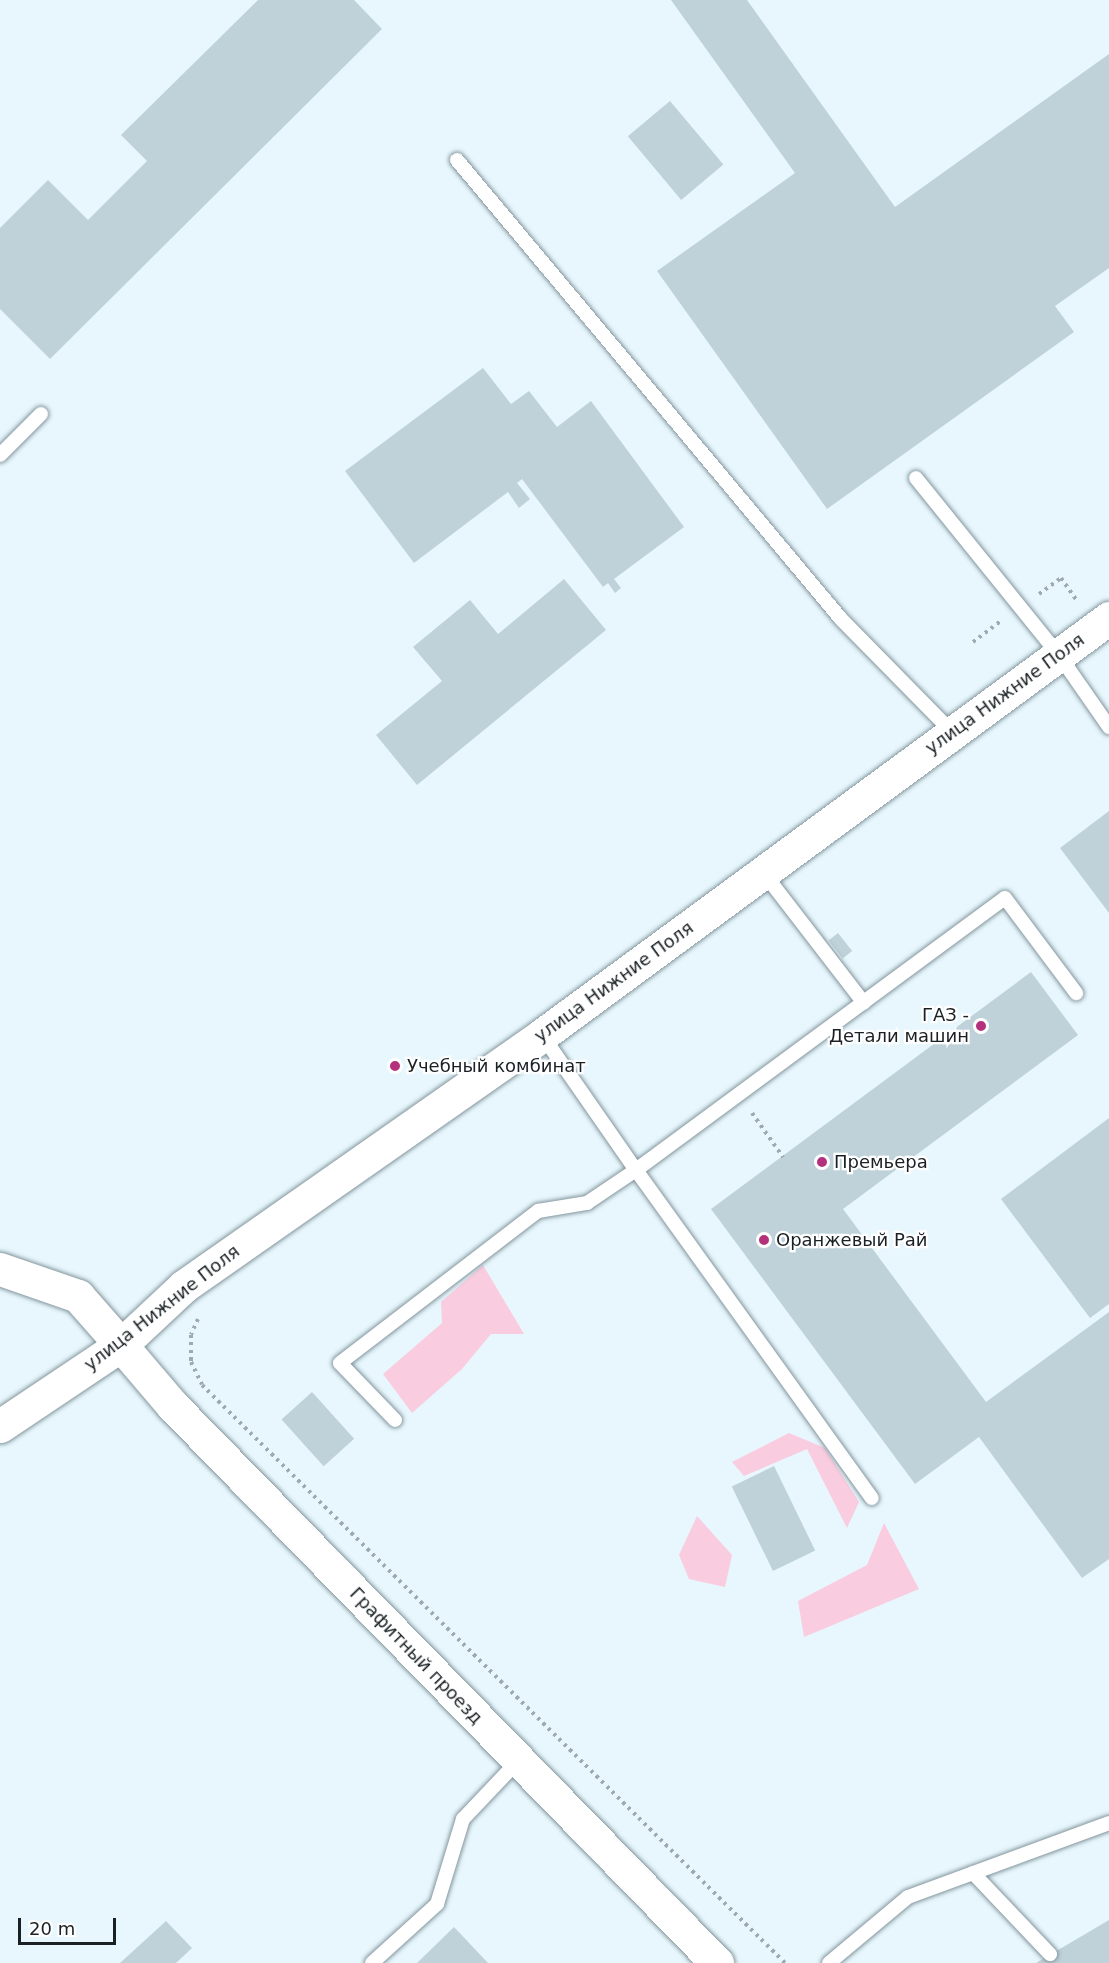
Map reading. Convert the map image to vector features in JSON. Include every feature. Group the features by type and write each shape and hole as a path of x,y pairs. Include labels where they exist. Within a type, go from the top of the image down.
{"main road":[{"name":"улица Нижние Поля","path":"0,1426 121,1345 184,1286 543,1035 1109,618"},
{"name":"Графитный проезд","path":"0,1269 78,1296 173,1406 717,1963"}],"lane":[{"path":"457,160 841,619 952,732"},
{"path":"0,455 41,414"},
{"path":"916,478 1059,655 1109,727"},
{"path":"763,872 864,1003"},
{"path":"395,1420 340,1363 538,1212 587,1203 636,1170 1005,898 1076,993"},
{"path":"543,1035 636,1170 872,1498"},
{"path":"372,1963 437,1904 463,1819 518,1761"},
{"path":"829,1963 908,1897 1109,1823"},
{"path":"973,1873 1050,1954"}],"path":[{"path":"738,1095 783,1156"},
{"path":"203,1308 191,1335 191,1362 202,1384 785,1963"}],"shaded area":[{"path":"483,1265 524,1334 491,1334 462,1369 412,1413 383,1374 442,1323 441,1302"},
{"path":"789,1433 825,1448 859,1502 847,1528 807,1449 744,1476 732,1462"},
{"path":"697,1516 732,1555 725,1587 689,1579 679,1555"},
{"path":"884,1523 919,1589 804,1637 798,1601 867,1565"}],"building":[{"path":"258,0 354,0 382,29 50,359 0,309 0,228 48,180 88,220 147,161 121,135"},
{"path":"671,0 747,0 895,207 1109,54 1109,268 1055,306 1074,332 827,509 657,271 795,173"},
{"path":"670,101 723,165 681,200 628,136"},
{"path":"483,368 511,404 529,391 557,427 591,401 684,527 614,579 621,588 615,593 608,583 603,587 522,479 517,483 530,499 519,508 508,492 414,563 345,471"},
{"path":"564,579 606,630 417,785 376,735 442,681 413,647 470,600 498,634"},
{"path":"1109,811 1109,913 1060,848"},
{"path":"838,933 852,951 843,959 829,940"},
{"path":"1031,972 1078,1035 843,1209 986,1402 1109,1312 1109,1559 1082,1578 979,1437 915,1484 711,1209"},
{"path":"1109,1118 1109,1304 1090,1318 1001,1199"},
{"path":"312,1392 354,1439 324,1466 282,1419"},
{"path":"774,1466 815,1550 773,1571 732,1487"},
{"path":"1109,1920 1109,1963 1036,1963"},
{"path":"166,1921 192,1948 176,1963 120,1963"},
{"path":"454,1927 488,1963 417,1963"}],"place":[{"name":"ГАЗ - Детали машин","path":"981,1026"},
{"name":"Учебный комбинат","path":"395,1066"},
{"name":"Премьера","path":"822,1162"},
{"name":"Оранжевый Рай","path":"764,1240"}]}
